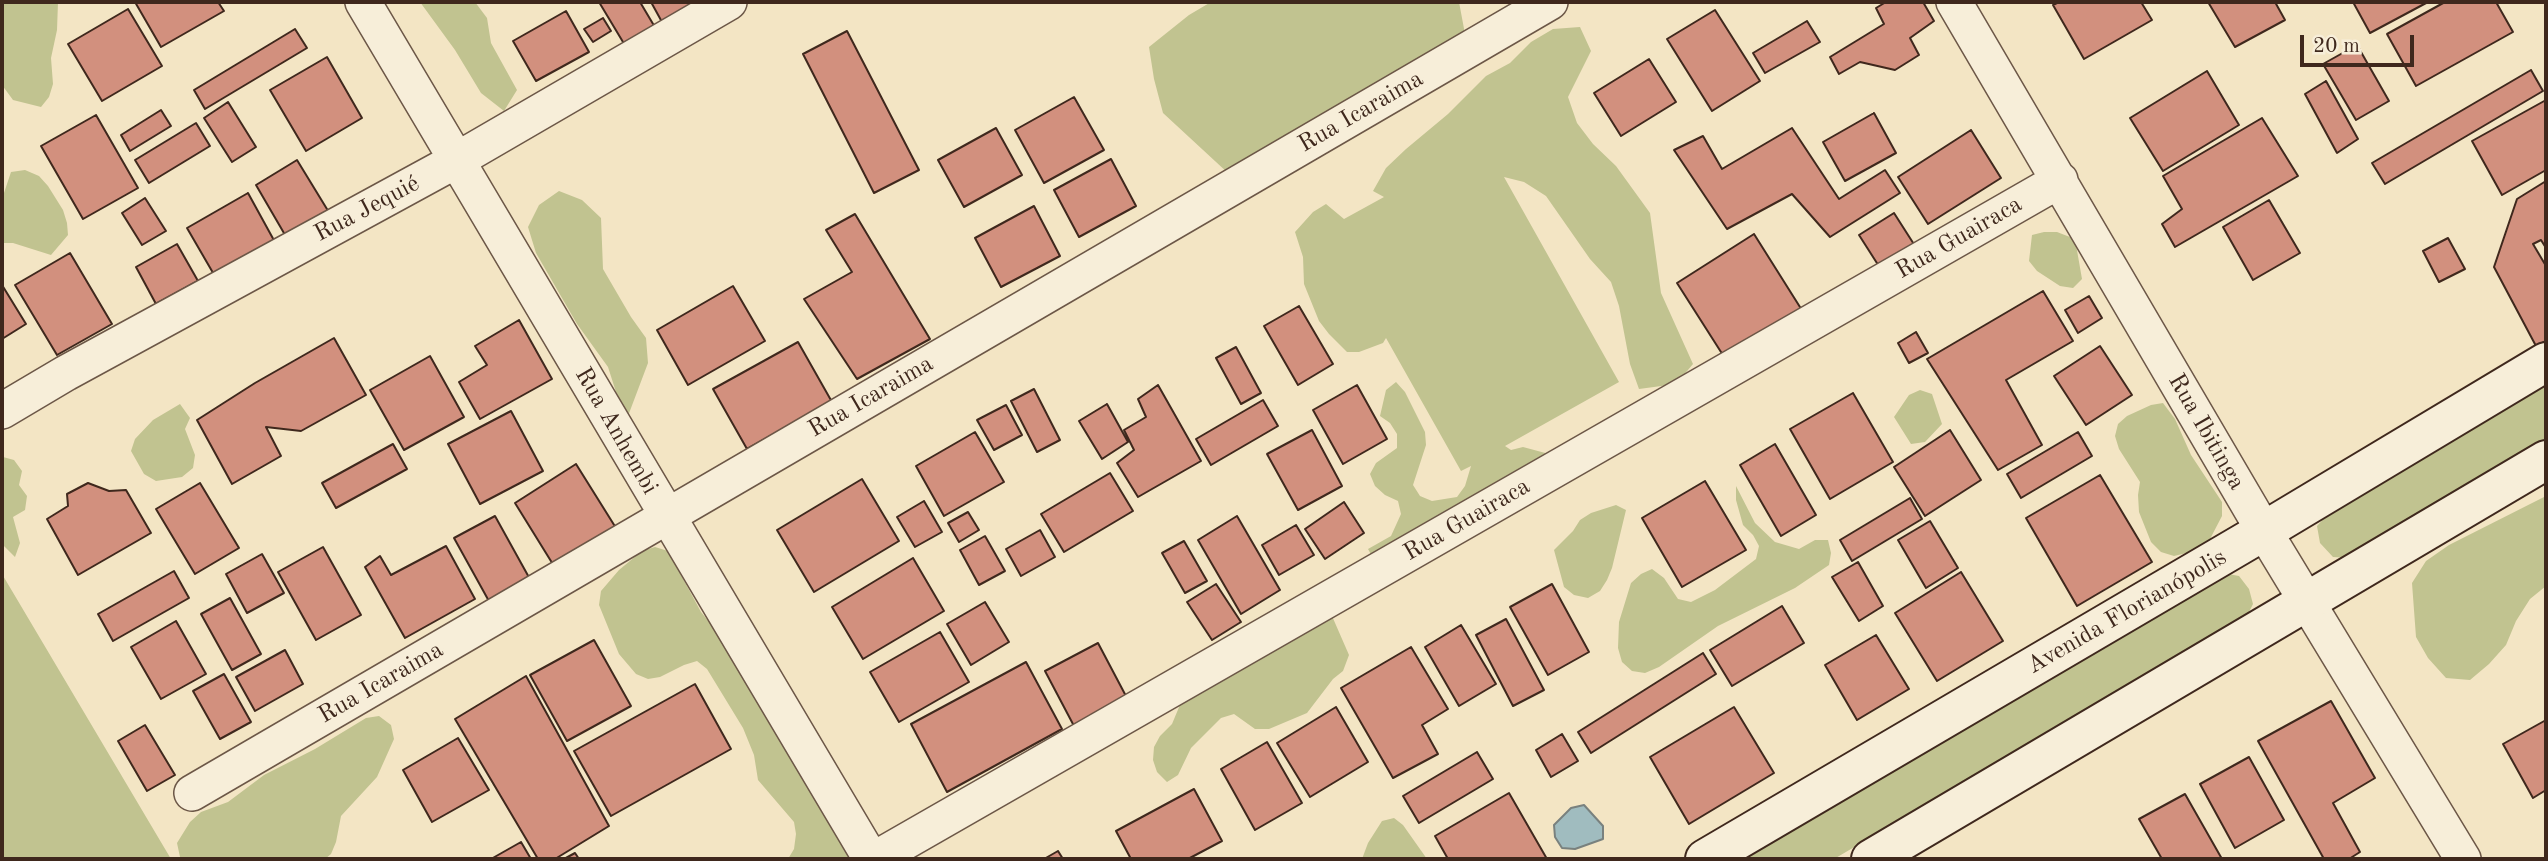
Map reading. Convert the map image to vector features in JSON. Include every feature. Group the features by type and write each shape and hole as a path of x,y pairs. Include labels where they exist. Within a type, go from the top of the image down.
{"street":[{"name":"Rua Anhembi","path":"363,2 872,859"},
{"name":"Rua Jequié","path":"2,411 457,160 729,2"},
{"name":"Rua Icaraima","path":"192,793 1550,2"},
{"name":"Rua Ibitinga","path":"1954,2 2264,531 2463,859"},
{"name":"Rua Guairaca","path":"872,859 2060,180"},
{"name":"Avenida Florianópolis","path":"1705,859 2546,362"},
{"path":"1871,859 2546,460"}],"green space":[{"path":"2,2 58,2 57,30 51,58 53,84 49,97 41,107 13,100 2,85"},
{"path":"420,2 475,2 487,18 491,43 517,90 504,111 481,93 455,50"},
{"path":"1211,2 1459,2 1465,34 1229,174 1163,113 1149,47 1189,15"},
{"path":"1580,27 1591,51 1568,97 1577,123 1593,144 1616,166 1650,213 1661,293 1693,364 1676,384 1639,389 1630,364 1619,306 1611,282 1590,259 1546,196 1524,182 1504,177 1619,382 1505,446 1511,450 1523,447 1549,454 1374,560 1368,549 1391,536 1401,514 1398,501 1375,486 1370,474 1376,463 1397,448 1397,434 1390,423 1380,416 1386,390 1396,382 1405,392 1425,432 1426,445 1413,485 1420,496 1432,501 1457,497 1465,486 1471,466 1461,471 1386,338 1383,343 1359,352 1347,352 1319,321 1304,284 1303,257 1295,232 1313,212 1326,204 1344,219 1384,197 1373,191 1386,168 1448,114 1486,76 1510,63 1531,42 1553,29"},
{"path":"25,170 39,176 48,186 63,210 67,223 68,235 51,255 13,243 2,243 2,199 11,172"},
{"path":"559,191 582,200 601,218 603,269 646,338 648,363 628,416 608,367 577,324 536,253 528,227 539,205"},
{"path":"2057,232 2075,239 2082,279 2073,288 2060,286 2037,271 2029,261 2032,235"},
{"path":"2546,382 2546,440 2350,558 2333,557 2320,543 2317,526 2328,514"},
{"path":"1920,390 1932,394 1942,424 1925,442 1911,444 1894,417 1909,395"},
{"path":"2163,403 2175,419 2191,455 2222,502 2222,516 2210,539 2199,550 2174,556 2161,552 2151,542 2139,512 2140,482 2119,449 2115,436 2118,424 2127,416 2151,405"},
{"path":"180,404 190,418 185,429 195,455 193,468 182,477 156,481 144,474 131,451 135,439 153,420"},
{"path":"3,457 14,460 22,471 19,485 27,496 25,510 13,517 20,543 15,557 2,544"},
{"path":"1736,486 1755,523 1775,542 1799,549 1815,540 1828,540 1831,553 1829,565 1795,588 1718,626 1659,667 1645,673 1632,671 1622,662 1618,648 1619,622 1631,583 1652,569 1664,578 1678,599 1691,602 1715,590 1756,559 1759,546 1743,525 1736,500"},
{"path":"2546,496 2546,586 2530,599 2516,621 2506,645 2489,664 2470,680 2446,678 2428,658 2416,637 2412,583 2426,561 2449,545"},
{"path":"1616,505 1626,510 1607,580 1600,591 1588,598 1574,595 1564,587 1554,550 1580,520 1591,513"},
{"path":"655,547 668,551 701,612 718,633 850,851 847,859 788,859 794,849 794,822 758,780 754,755 743,728 707,669 697,661 660,677 648,679 636,674 619,654 599,605 601,591 619,570 642,551"},
{"path":"2223,573 2239,576 2249,589 2253,604 2247,616 1834,859 1738,859"},
{"path":"2,574 171,859 2,859"},
{"path":"1332,616 1349,655 1343,671 1333,679 1307,713 1269,729 1255,729 1234,714 1221,718 1191,748 1178,775 1167,782 1157,772 1153,760 1154,747 1172,724 1182,700"},
{"path":"379,716 391,725 394,739 377,777 341,816 336,842 331,854 325,859 180,857 177,843 190,822 201,812 228,802 264,775 315,749 366,718"},
{"path":"1394,818 1403,825 1427,859 1362,859 1368,843 1382,821"}],"water":[{"path":"1584,805 1603,826 1603,839 1575,849 1562,848 1555,837 1554,825 1571,808"}],"building":[{"path":"135,2 218,2 224,11 161,47"},
{"path":"599,2 640,2 659,34 629,52"},
{"path":"651,2 699,2 662,22"},
{"path":"1886,2 1923,2 1934,21 1910,38 1919,55 1895,70 1860,62 1839,74 1830,57 1884,24 1876,8"},
{"path":"2059,2 2141,2 2152,20 2084,59 2053,5"},
{"path":"2208,2 2275,2 2285,20 2235,47"},
{"path":"2353,2 2428,2 2370,33"},
{"path":"2445,2 2496,2 2513,32 2416,86 2387,34"},
{"path":"128,9 162,66 102,101 68,44"},
{"path":"1715,10 1760,81 1712,111 1667,39"},
{"path":"566,11 589,52 536,81 513,41"},
{"path":"603,18 611,31 593,42 584,29"},
{"path":"1807,21 1820,42 1765,73 1753,53"},
{"path":"295,29 307,48 205,109 194,90"},
{"path":"847,31 919,170 874,193 803,54"},
{"path":"2357,45 2389,101 2356,120 2323,64"},
{"path":"327,57 362,118 306,151 270,90"},
{"path":"1649,59 1676,102 1621,136 1594,93"},
{"path":"2531,70 2543,91 2385,184 2372,163"},
{"path":"2207,71 2239,125 2163,171 2130,118"},
{"path":"2326,81 2358,139 2337,153 2305,94"},
{"path":"1074,97 1104,150 1044,183 1015,130"},
{"path":"2546,100 2546,170 2502,195 2472,141"},
{"path":"228,102 256,147 232,162 204,118"},
{"path":"161,110 171,126 130,151 121,135"},
{"path":"1874,113 1896,153 1845,181 1823,142"},
{"path":"96,115 138,188 83,219 41,146"},
{"path":"2262,118 2298,176 2175,247 2162,224 2182,209 2163,176"},
{"path":"196,123 210,146 149,183 135,160"},
{"path":"996,128 1022,175 964,207 938,160"},
{"path":"1792,128 1839,199 1885,170 1900,193 1830,237 1792,194 1727,229 1674,150 1703,136 1722,169"},
{"path":"1971,130 2001,178 1928,224 1898,177"},
{"path":"1111,159 1136,206 1079,237 1054,190"},
{"path":"297,160 330,214 288,240 256,185"},
{"path":"2546,181 2546,248 2541,240 2533,244 2546,266 2546,341 2536,346 2494,267 2517,199"},
{"path":"248,193 276,244 216,278 187,228"},
{"path":"145,198 166,231 142,245 122,213"},
{"path":"2269,200 2300,253 2253,280 2223,227"},
{"path":"1034,206 1060,256 1001,287 975,238"},
{"path":"1894,213 1917,249 1882,271 1859,235"},
{"path":"855,214 930,339 857,379 804,299 852,272 826,230"},
{"path":"1754,234 1805,315 1728,363 1677,283"},
{"path":"2448,238 2465,269 2439,282 2423,251"},
{"path":"177,244 198,281 156,304 136,267"},
{"path":"70,253 112,324 57,355 15,285"},
{"path":"2,285 26,324 2,339"},
{"path":"733,286 765,341 688,385 657,330"},
{"path":"2043,291 2073,341 2006,380 2042,445 1998,470 1927,359"},
{"path":"2089,296 2102,318 2078,333 2065,310"},
{"path":"1299,306 1333,364 1298,385 1264,326"},
{"path":"519,320 552,379 480,419 459,382 487,365 475,346"},
{"path":"1916,332 1928,353 1909,363 1898,343"},
{"path":"334,338 366,395 301,431 266,427 281,456 232,484 197,420"},
{"path":"798,342 832,402 747,449 713,389"},
{"path":"2100,346 2132,395 2086,425 2054,376"},
{"path":"1236,347 1261,393 1241,404 1216,358"},
{"path":"430,356 464,417 404,450 370,390"},
{"path":"1158,385 1201,461 1138,497 1117,463 1134,450 1124,430 1146,417 1138,399"},
{"path":"1357,385 1387,439 1343,464 1313,410"},
{"path":"1034,389 1060,440 1037,452 1011,401"},
{"path":"1853,393 1893,462 1830,499 1790,429"},
{"path":"1263,400 1278,426 1211,465 1196,439"},
{"path":"1107,404 1128,442 1102,459 1079,421"},
{"path":"1006,405 1022,435 994,450 977,420"},
{"path":"511,411 543,471 480,504 448,444"},
{"path":"1312,430 1342,486 1298,510 1267,454"},
{"path":"1950,430 1981,480 1925,516 1894,467"},
{"path":"975,432 1004,482 944,516 916,466"},
{"path":"2078,432 2092,456 2021,498 2007,474"},
{"path":"393,444 407,469 336,508 322,483"},
{"path":"1775,444 1816,515 1781,536 1740,465"},
{"path":"576,464 616,528 554,566 515,503"},
{"path":"1110,473 1133,511 1064,552 1041,514"},
{"path":"2100,475 2152,562 2077,606 2026,518"},
{"path":"862,479 899,541 814,592 777,530"},
{"path":"1705,481 1746,550 1682,587 1642,518"},
{"path":"88,483 109,491 126,490 151,533 78,575 47,519 68,506 67,494"},
{"path":"200,483 239,548 195,574 156,509"},
{"path":"1910,498 1922,519 1852,561 1840,540"},
{"path":"924,501 942,532 915,547 897,517"},
{"path":"1344,502 1364,533 1325,559 1305,529"},
{"path":"968,512 979,530 959,542 948,523"},
{"path":"495,516 531,581 490,603 454,538"},
{"path":"1237,516 1280,590 1241,614 1198,540"},
{"path":"1930,521 1958,568 1926,588 1898,540"},
{"path":"1296,525 1314,555 1279,575 1262,545"},
{"path":"1040,530 1055,557 1021,576 1006,549"},
{"path":"985,536 1005,571 979,585 960,550"},
{"path":"1184,541 1207,581 1185,593 1162,553"},
{"path":"446,546 475,599 405,638 365,567 380,556 391,575"},
{"path":"323,547 361,615 316,640 278,572"},
{"path":"262,554 284,593 247,613 226,574"},
{"path":"913,558 944,611 863,659 832,607"},
{"path":"1858,562 1883,606 1859,621 1832,577"},
{"path":"174,571 189,598 113,641 98,614"},
{"path":"1961,572 2003,641 1937,681 1895,613"},
{"path":"1216,584 1241,622 1212,640 1187,602"},
{"path":"1552,584 1589,652 1548,675 1510,607"},
{"path":"230,598 261,654 232,670 201,614"},
{"path":"985,602 1009,642 971,665 947,624"},
{"path":"1782,606 1804,643 1732,686 1710,650"},
{"path":"1506,619 1544,690 1513,706 1476,635"},
{"path":"176,621 206,674 161,699 131,647"},
{"path":"1461,625 1496,684 1459,706 1425,647"},
{"path":"940,632 969,682 899,722 870,672"},
{"path":"1876,635 1909,689 1857,720 1825,665"},
{"path":"594,640 631,706 567,741 530,675"},
{"path":"1098,643 1127,698 1074,726 1045,671"},
{"path":"1411,647 1448,709 1422,725 1438,754 1393,778 1341,688"},
{"path":"285,650 303,684 255,711 236,677"},
{"path":"1703,653 1716,674 1591,753 1578,732"},
{"path":"1026,662 1062,729 947,792 911,724"},
{"path":"224,674 251,722 220,739 193,691"},
{"path":"526,676 609,826 555,859 538,859 455,719"},
{"path":"695,684 731,749 611,816 574,751"},
{"path":"2331,701 2375,778 2333,803 2360,852 2349,859 2324,859 2258,741"},
{"path":"1336,707 1368,762 1310,797 1277,743"},
{"path":"1734,707 1774,773 1689,824 1650,757"},
{"path":"2546,720 2546,790 2533,798 2503,744"},
{"path":"145,725 175,775 147,791 118,741"},
{"path":"1562,734 1578,761 1551,777 1536,750"},
{"path":"458,738 489,790 432,822 403,770"},
{"path":"1267,742 1302,803 1255,830 1221,769"},
{"path":"1477,752 1493,779 1419,823 1403,796"},
{"path":"2249,757 2284,820 2235,848 2200,784"},
{"path":"1194,789 1222,841 1188,859 1131,859 1116,831"},
{"path":"1509,793 1547,859 1448,859 1435,836"},
{"path":"2185,794 2222,859 2162,859 2139,819"},
{"path":"521,842 531,859 491,859"},
{"path":"1058,851 1063,859 1044,859"},
{"path":"575,853 579,859 564,859"}]}
